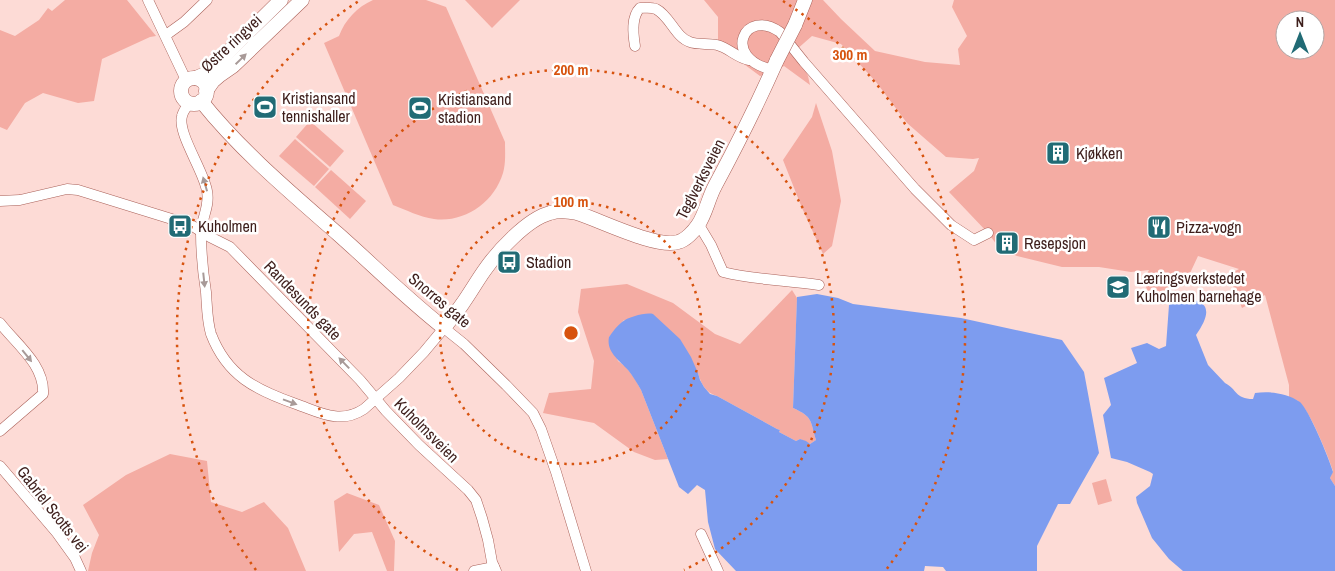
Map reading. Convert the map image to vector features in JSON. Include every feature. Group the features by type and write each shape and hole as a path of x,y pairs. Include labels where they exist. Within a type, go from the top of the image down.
{"street":[{"path":"148,0 191,79 203,82 206,88 199,98 182,97 181,88 191,79"},
{"path":"166,35 184,22 207,0"},
{"name":"Østre ringvei","path":"191,79 214,70 219,61 281,0"},
{"name":"Østre ringvei","path":"199,98 213,81 233,66 302,0"},
{"name":"Teglverksveien","path":"376,399 420,357 459,309 491,261 521,230 540,217 559,211 577,213 661,243 678,242 689,235 699,225 714,188 806,0"},
{"path":"635,46 634,23 636,13 640,8 656,9 688,42 728,49 756,65 775,65"},
{"path":"749,60 742,45 748,30 764,24 780,32 931,206 960,232 974,240 988,233"},
{"name":"Kuholmsveien","path":"199,98 182,117 182,126 208,193 207,209 201,232 204,275 211,333 221,354 237,374 255,386 286,400 334,417 349,417 357,414 376,399 419,445 468,490 476,500 486,530 495,569 474,571"},
{"name":"Snorres gate","path":"199,98 218,123 261,166 422,310 464,344 533,413 551,456 586,571"},
{"path":"0,201 20,200 67,189 78,190 191,225 201,232"},
{"path":"699,225 711,245 723,272 819,285"},
{"name":"Randesunds gate","path":"201,232 224,243 235,252 360,380 376,399"},
{"path":"0,323 35,365 44,386 43,394 0,431"},
{"name":"Gabriel Scotts vei","path":"0,466 56,532 75,558 81,571"},
{"path":"701,534 718,571"}],"shaded area":[{"path":"65,0 127,0 156,36 102,59 94,101 78,103 43,93 25,103 7,130 0,127 0,30 15,36 39,20 48,8 52,11"},
{"path":"373,0 426,0 446,7 505,142 505,165 499,184 485,202 467,214 456,218 434,219 393,205 324,43 339,36 352,15 362,6"},
{"path":"465,0 520,0 492,28"},
{"path":"704,0 823,0 875,51 925,62 960,65 958,49 967,36 952,7 954,0 1335,0 1335,486 1330,478 1333,471 1331,465 1314,425 1299,402 1289,397 1289,385 1265,295 1242,308 1228,275 1239,269 1198,256 1185,284 1150,295 1143,281 1149,270 1131,272 1099,267 1062,267 1017,256 1000,249 988,233 949,192 974,171 979,158 946,157 907,123 876,82 841,44 812,36 796,50 810,85 784,66 772,73 760,76 718,45 718,17"},
{"path":"816,103 832,151 841,201 832,246 823,254 783,160 812,117"},
{"path":"310,121 344,151 330,167 296,137"},
{"path":"295,139 329,169 314,186 279,156"},
{"path":"331,170 366,201 350,219 315,187"},
{"path":"627,284 673,303 715,334 740,344 792,290 797,298 793,408 810,420 816,440 810,444 800,439 796,441 779,432 780,430 710,393 702,384 698,373 624,320 609,337 618,361 626,367 641,390 668,459 655,460 634,452 594,423 543,413 549,393 591,389 594,361 578,312 581,289"},
{"path":"170,454 207,461 211,502 242,512 264,502 288,528 306,571 88,571 99,535 83,505 126,475"},
{"path":"1106,479 1112,501 1098,505 1092,483"},
{"path":"347,493 379,505 395,541 394,571 387,571 372,532 354,534 339,552 334,501"}],"water":[{"path":"817,294 838,298 853,304 961,318 1062,340 1084,372 1099,453 1070,504 1058,504 1037,546 1037,571 946,571 943,567 925,566 924,571 736,571 715,549 708,522 705,490 697,485 688,494 679,487 641,390 630,372 611,351 609,337 625,320 642,314 653,314 680,339 691,357 700,380 710,394 780,430 779,432 796,441 800,439 810,444 816,440 810,420 793,408 797,297"},
{"path":"1184,299 1200,302 1204,306 1206,316 1196,335 1208,365 1239,396 1253,399 1255,393 1278,393 1300,402 1308,414 1333,472 1330,478 1335,486 1335,571 1183,571 1169,559 1152,538 1136,497 1150,486 1153,474 1127,462 1111,458 1103,415 1111,405 1104,378 1137,363 1131,348 1147,343 1159,349 1166,346 1169,305"}],"place":[{"name":"Kristiansand tennishaller","path":"265,107"},
{"name":"Kristiansand stadion","path":"420,108"},
{"name":"Kjøkken","path":"1058,153"},
{"name":"Kuholmen","path":"180,226"},
{"name":"Pizza-vogn","path":"1159,227"},
{"name":"Resepsjon","path":"1007,243"},
{"name":"Stadion","path":"509,262"},
{"name":"Læringsverkstedet Kuholmen barnehage","path":"1118,287"}]}
